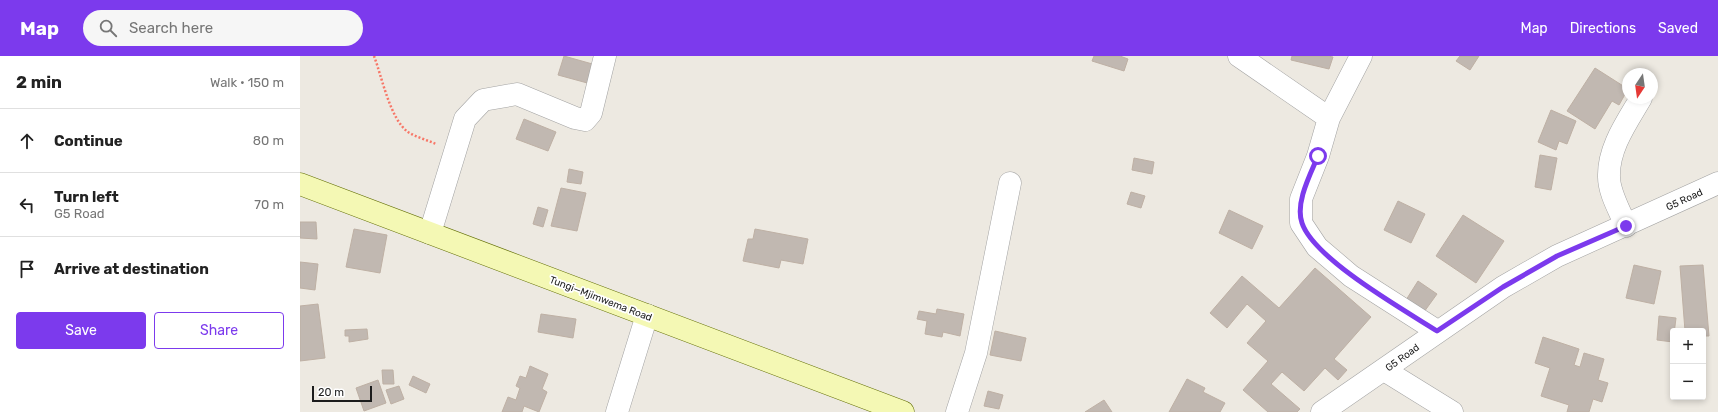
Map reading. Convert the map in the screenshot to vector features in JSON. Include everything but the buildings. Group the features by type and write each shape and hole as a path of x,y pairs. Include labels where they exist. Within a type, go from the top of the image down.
{"street":[{"path":"430,233 465,119 483,100 517,94 575,118 585,120 591,113 605,56"},
{"path":"1239,56 1329,118"},
{"path":"1361,56 1329,118 1318,156 1301,199 1301,223 1316,247 1351,276 1437,331"},
{"path":"1626,226 1609,178 1611,157 1638,104"},
{"path":"957,412 976,353 1010,183"},
{"name":"G5 Road","path":"1322,412 1384,370 1437,331 1503,287 1557,256 1718,183"},
{"name":"Tungi—Mjimwema Road","path":"300,184 902,412"},
{"path":"617,412 647,315"},
{"path":"1384,370 1452,412"}],"path":[{"path":"374,56 383,80 389,106 407,131 454,152"}],"route":[{"path":"1318,156 1301,199 1301,223 1316,247 1351,276 1437,331 1503,287 1557,256 1626,226"}]}
